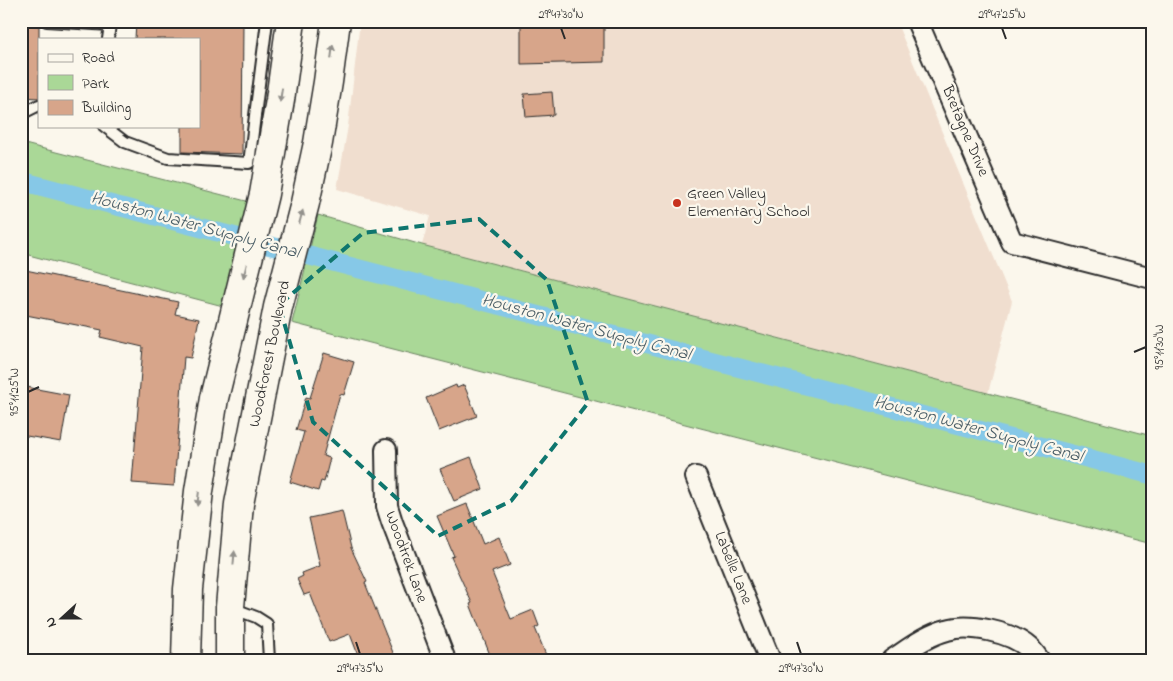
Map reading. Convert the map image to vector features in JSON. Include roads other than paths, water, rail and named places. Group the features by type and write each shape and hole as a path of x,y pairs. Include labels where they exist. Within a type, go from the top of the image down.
{"main road":[{"name":"Woodforest Boulevard","path":"230,660 230,607 239,504 278,307 305,203 328,82 336,21"},
{"path":"186,660 188,588 205,451 214,398 264,194 289,34"}],"street":[{"name":"Bretagne Drive","path":"917,21 1012,242 1152,278"},
{"name":"Woodtrek Lane","path":"386,450 387,506 444,660"},
{"name":"Labelle Lane","path":"696,477 770,660"},
{"path":"892,660 920,642 947,629 962,627 990,631 1012,638 1029,648 1039,660"}],"lane":[{"path":"47,21 110,23 108,38"},
{"path":"107,128 125,142 168,158 249,163 267,21"},
{"path":"21,114 38,106"},
{"path":"230,607 256,617 267,624 269,660"}],"waterway":[{"name":"Houston Water Supply Canal","path":"21,181 1152,475"}],"place":[{"name":"Green Valley Elementary School","path":"677,203"}]}
